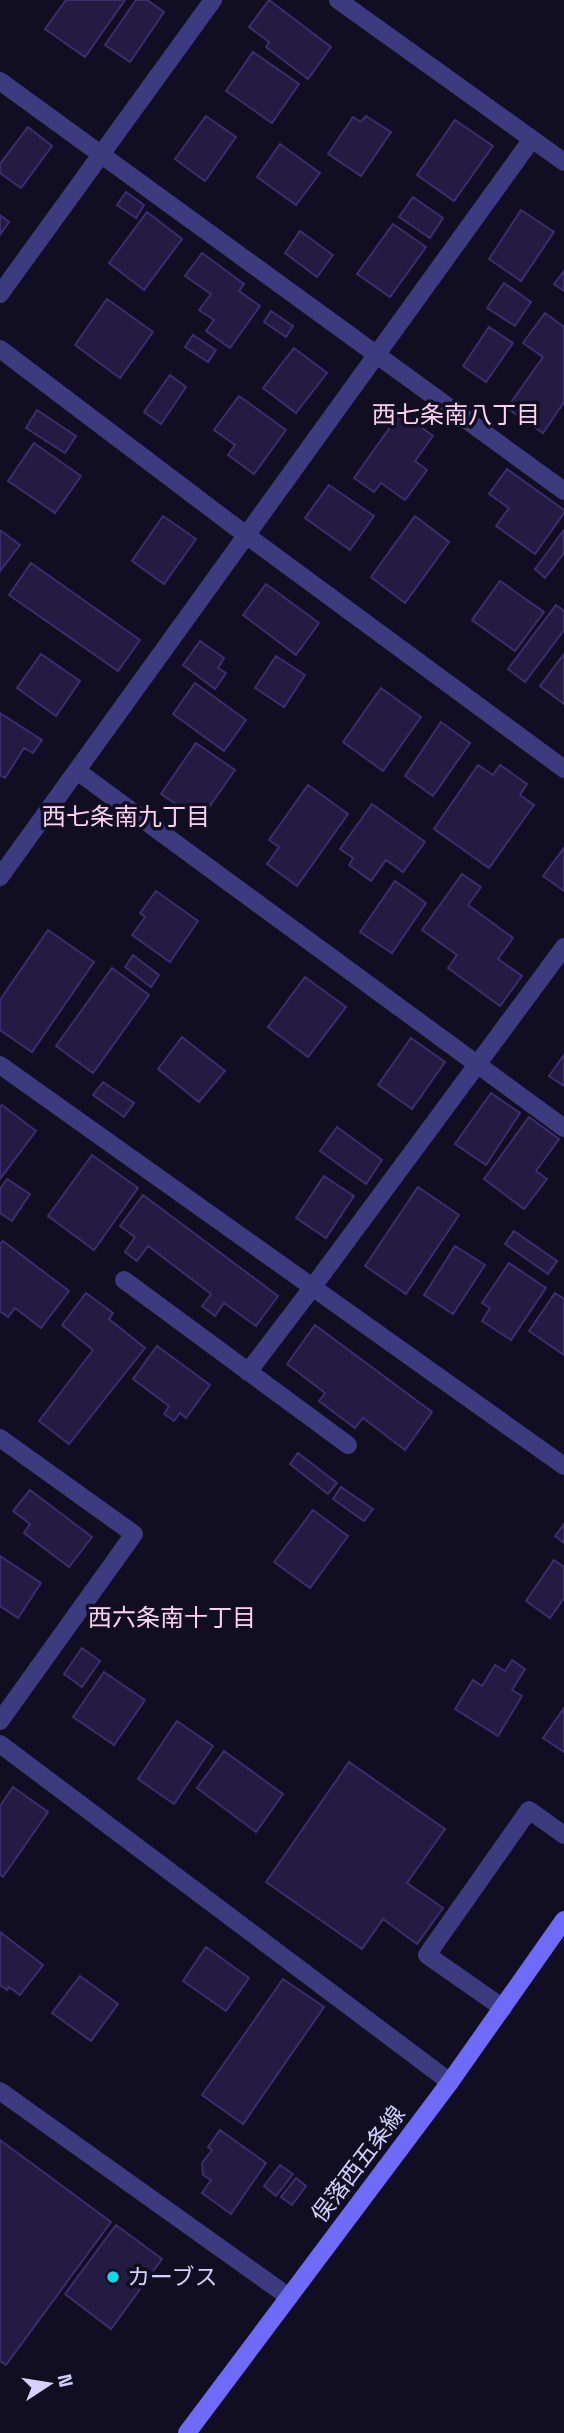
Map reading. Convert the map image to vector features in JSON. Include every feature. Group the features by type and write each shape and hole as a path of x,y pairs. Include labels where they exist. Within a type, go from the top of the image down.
{"main road":[{"name":"俣落西五条線","path":"187,2433 450,2082 564,1920"}],"street":[{"path":"0,294 213,0"},
{"path":"338,0 564,162"},
{"path":"0,81 564,491"},
{"path":"0,877 532,139"},
{"path":"0,349 246,536 564,769"},
{"path":"76,771 564,1128"},
{"path":"248,1372 564,947"},
{"path":"0,1065 564,1466"},
{"path":"124,1280 348,1445"},
{"path":"0,1437 134,1534 0,1721"},
{"path":"0,1744 450,2082"},
{"path":"503,2008 427,1955 529,1810 564,1835"},
{"path":"0,2091 289,2297"}],"building":[{"path":"66,0 125,0 85,57 45,29"},
{"path":"136,0 147,0 164,12 130,62 105,45"},
{"path":"269,0 331,47 308,79 266,47 269,42 249,27"},
{"path":"253,52 299,84 272,123 226,91"},
{"path":"206,116 236,137 205,181 175,159"},
{"path":"366,116 391,132 361,176 328,154 353,117 361,122"},
{"path":"455,120 493,146 454,201 417,175"},
{"path":"28,127 52,146 21,188 0,173 0,164"},
{"path":"280,144 320,173 296,205 257,177"},
{"path":"126,192 144,205 136,218 117,205"},
{"path":"413,197 443,218 430,238 399,217"},
{"path":"521,210 554,232 521,281 489,259"},
{"path":"147,212 182,239 144,290 109,263"},
{"path":"0,215 9,222 0,235"},
{"path":"393,224 426,247 390,297 357,274"},
{"path":"300,231 333,255 317,277 285,253"},
{"path":"202,253 244,284 239,291 260,306 230,348 206,331 214,320 199,310 211,294 185,276"},
{"path":"564,271 564,291 554,284"},
{"path":"504,283 531,302 515,326 487,308"},
{"path":"107,299 153,332 120,378 75,345"},
{"path":"271,311 293,326 286,337 264,322"},
{"path":"545,313 564,327 564,402 543,433 507,408 543,357 523,343"},
{"path":"489,327 513,343 486,382 463,366"},
{"path":"193,335 216,350 208,362 185,347"},
{"path":"294,348 327,373 296,413 263,388"},
{"path":"170,375 186,387 161,424 144,412"},
{"path":"239,396 286,430 254,474 228,455 235,445 214,430"},
{"path":"37,410 76,436 65,453 26,428"},
{"path":"401,412 433,436 415,461 427,470 405,500 381,483 374,492 354,478"},
{"path":"34,443 81,476 55,513 8,481"},
{"path":"507,469 564,510 535,554 496,526 509,508 489,494"},
{"path":"329,485 374,516 350,550 305,518"},
{"path":"163,516 196,539 164,584 132,561"},
{"path":"415,516 449,542 405,603 371,577"},
{"path":"0,530 20,545 0,571"},
{"path":"563,531 564,553 545,578 535,569"},
{"path":"31,563 140,640 118,671 9,595"},
{"path":"500,581 544,612 515,651 472,620"},
{"path":"266,584 319,623 296,655 243,615"},
{"path":"556,605 564,611 564,630 525,682 508,669"},
{"path":"200,641 224,658 218,668 226,673 215,689 183,665"},
{"path":"41,654 80,681 56,716 17,688"},
{"path":"564,654 564,704 540,686"},
{"path":"276,656 305,675 284,707 255,688"},
{"path":"195,683 246,720 224,751 173,714"},
{"path":"381,688 421,717 383,771 343,742"},
{"path":"0,713 42,740 33,753 24,748 5,778 0,775"},
{"path":"441,722 470,743 433,796 405,776"},
{"path":"196,743 235,770 200,820 161,794"},
{"path":"478,765 493,775 500,765 527,784 520,795 534,805 489,868 434,829"},
{"path":"308,785 348,814 297,886 267,864 279,847 269,840"},
{"path":"372,804 425,842 403,872 386,860 371,881 349,865 353,858 340,849"},
{"path":"564,848 564,891 543,876"},
{"path":"462,874 481,887 468,905 513,938 498,959 522,976 500,1006 448,968 457,955 422,930"},
{"path":"395,881 426,903 392,953 360,932"},
{"path":"156,891 198,921 170,962 132,935 145,917 140,913"},
{"path":"48,930 94,962 32,1052 0,1030 0,1000"},
{"path":"133,955 159,975 151,987 125,967"},
{"path":"112,968 149,995 93,1073 56,1046"},
{"path":"305,977 346,1007 308,1057 268,1027"},
{"path":"182,1037 225,1071 199,1102 158,1069"},
{"path":"411,1038 445,1062 412,1109 378,1085"},
{"path":"564,1055 564,1086 549,1076"},
{"path":"103,1082 134,1103 124,1117 93,1095"},
{"path":"491,1093 520,1113 486,1165 455,1144"},
{"path":"2,1105 36,1131 0,1179 0,1108"},
{"path":"529,1117 559,1139 536,1171 547,1179 524,1209 484,1179"},
{"path":"337,1127 382,1160 366,1184 320,1151"},
{"path":"92,1155 138,1188 94,1250 48,1216"},
{"path":"324,1176 354,1196 326,1238 296,1218"},
{"path":"7,1179 30,1194 12,1221 0,1213 0,1189"},
{"path":"418,1187 459,1215 406,1294 365,1266"},
{"path":"143,1195 278,1296 256,1326 224,1303 215,1316 202,1306 211,1294 148,1246 137,1261 125,1252 135,1237 120,1226"},
{"path":"514,1231 557,1261 548,1274 505,1244"},
{"path":"3,1241 69,1291 41,1328 15,1308 8,1317 0,1311 0,1244"},
{"path":"455,1246 485,1265 453,1314 424,1295"},
{"path":"509,1263 546,1288 511,1340 482,1321 490,1308 482,1303"},
{"path":"86,1293 113,1313 109,1319 145,1348 69,1444 39,1421 93,1350 62,1325"},
{"path":"555,1293 564,1299 564,1355 529,1331"},
{"path":"315,1325 432,1412 405,1450 363,1418 355,1428 319,1401 325,1393 287,1364"},
{"path":"157,1346 210,1385 186,1418 180,1413 174,1421 164,1414 169,1406 133,1379"},
{"path":"298,1453 337,1483 328,1494 290,1464"},
{"path":"341,1487 373,1509 364,1521 333,1499"},
{"path":"30,1490 92,1537 69,1567 24,1533 30,1524 13,1511"},
{"path":"313,1510 348,1536 310,1588 274,1562"},
{"path":"564,1524 564,1543 555,1536"},
{"path":"0,1556 41,1583 18,1618 0,1606"},
{"path":"554,1560 564,1567 564,1598 550,1618 526,1601"},
{"path":"82,1648 100,1661 82,1687 64,1674"},
{"path":"512,1660 525,1669 512,1690 522,1696 498,1736 455,1709 473,1680 482,1686 495,1665 505,1671"},
{"path":"104,1672 145,1700 114,1745 73,1717"},
{"path":"564,1708 564,1752 543,1738"},
{"path":"177,1721 213,1746 174,1804 138,1779"},
{"path":"224,1751 283,1794 256,1832 197,1788"},
{"path":"349,1762 445,1829 407,1883 443,1908 417,1944 383,1919 362,1949 266,1882"},
{"path":"13,1787 48,1812 3,1877 0,1874 0,1806"},
{"path":"0,1932 43,1965 20,1995 9,1987 7,1990 0,1985"},
{"path":"206,1947 249,1978 226,2011 183,1981"},
{"path":"80,1976 118,2004 91,2041 52,2013"},
{"path":"283,1979 324,2007 243,2124 202,2095"},
{"path":"220,2130 266,2163 231,2214 202,2193 211,2180 203,2175 202,2163 212,2150 208,2147"},
{"path":"0,2140 111,2222 6,2365 0,2361"},
{"path":"280,2165 293,2174 276,2196 264,2186"},
{"path":"296,2178 306,2186 292,2205 281,2197"},
{"name":"カーブス","path":"116,2225 162,2259 111,2329 65,2294"}],"place":[{"name":"カーブス","path":"113,2277"}],"district":[{"name":"西七条南八丁目","path":"456,414"},
{"name":"西七条南九丁目","path":"126,816"},
{"name":"西六条南十丁目","path":"172,1617"}]}
